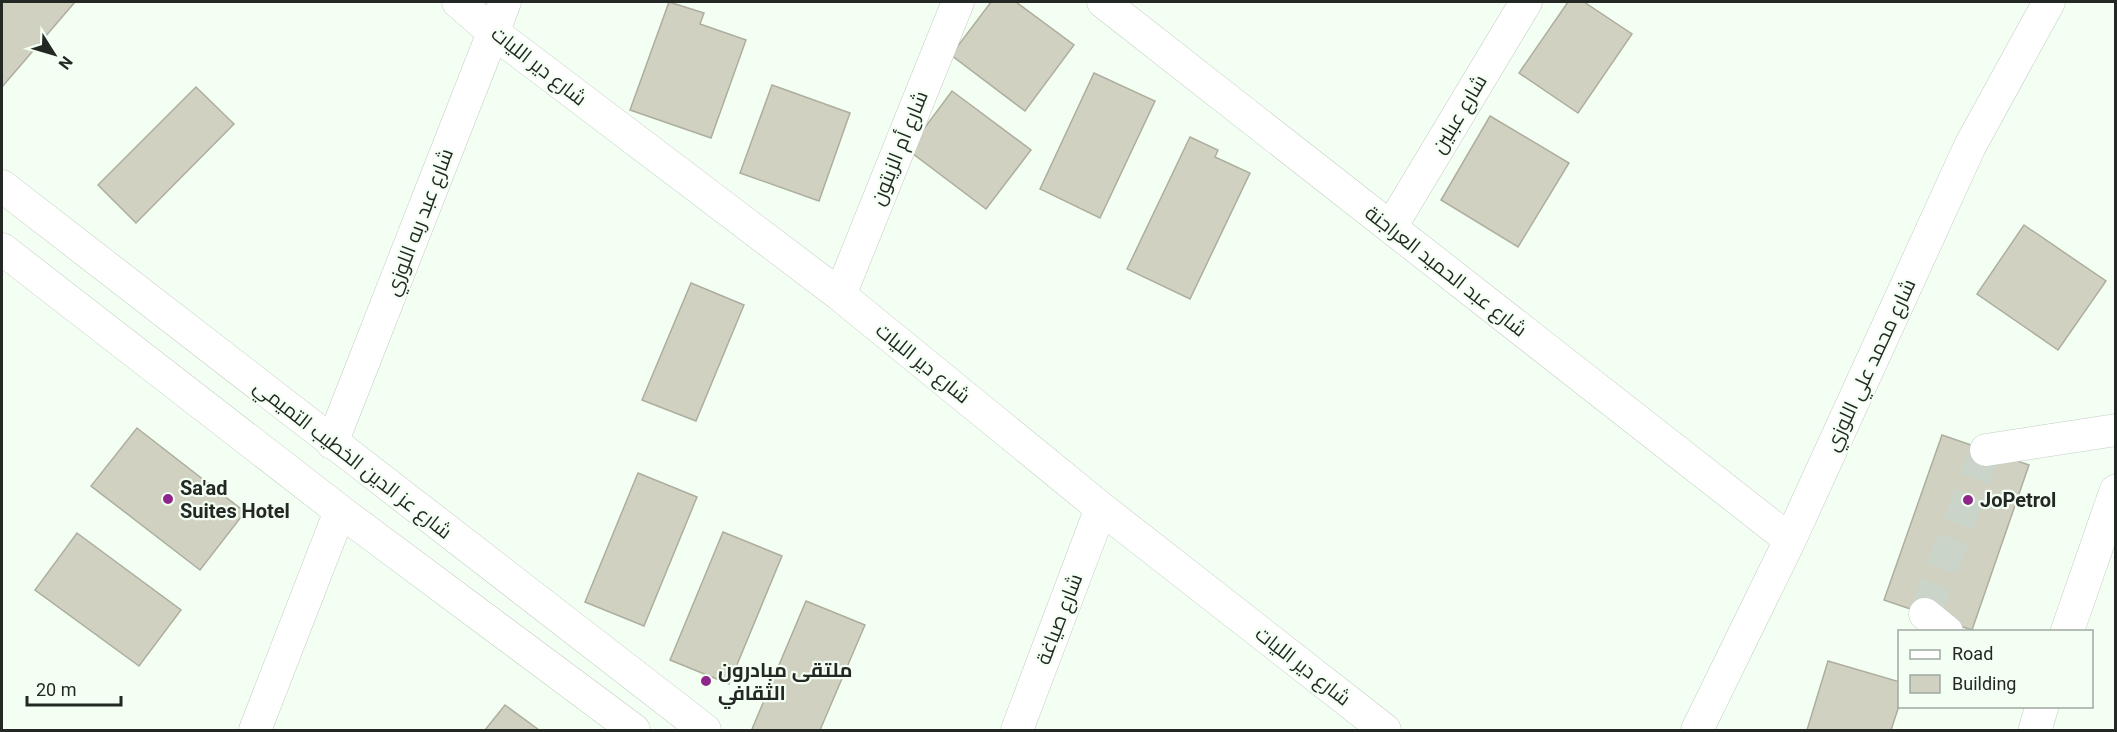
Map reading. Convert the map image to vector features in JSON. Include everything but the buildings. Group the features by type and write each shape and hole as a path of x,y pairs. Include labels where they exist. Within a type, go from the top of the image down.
{"main road":[{"path":"2068,630 2115,491"}],"street":[{"name":"شارع دير الليات","path":"458,2 493,32 840,295 1101,508 1385,730"},
{"name":"شارع عبد ربه اللوزي","path":"332,443 505,2"},
{"name":"شارع أم الزيتون","path":"840,295 958,2"},
{"name":"شارع عبد الحميد العراجنة","path":"1103,2 1790,540"},
{"name":"شارع عبلين","path":"1391,227 1526,2"},
{"name":"شارع محمد علي اللوزي","path":"1697,730 1790,540 1970,146 2049,2"},
{"name":"شارع عز الدين الخطيب التميمي","path":"2,186 705,730"},
{"path":"2,249 340,511 634,730"},
{"path":"1986,450 2115,430"},
{"name":"شارع صياغة","path":"1017,730 1101,508"},
{"path":"255,730 340,511"}],"tunnel":[{"path":"1925,614 1986,450"}],"place":[{"name":"Sa'ad Suites Hotel","path":"168,499"},
{"name":"JoPetrol","path":"1968,500"},
{"name":"ملتقى مبادرون الثقافي","path":"706,681"}]}
